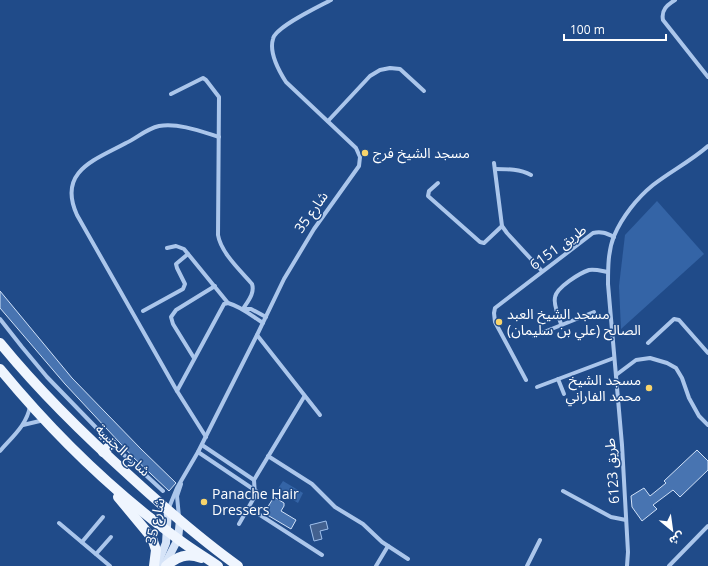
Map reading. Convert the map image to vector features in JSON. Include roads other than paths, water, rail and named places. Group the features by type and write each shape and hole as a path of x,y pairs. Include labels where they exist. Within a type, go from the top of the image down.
{"main road":[{"name":"شارع الجنبية","path":"0,343 20,368 103,452 207,543 238,566"},
{"path":"0,369 45,420 92,467 166,530 218,566"},
{"path":"103,452 112,444"},
{"path":"92,467 152,538 156,550 155,566"},
{"path":"165,566 178,558 190,554 198,556 218,566"}],"street":[{"name":"شارع 35","path":"155,566 166,543 168,510 171,500 202,445 281,285 302,248 359,166 360,157 356,148 286,82 275,61 273,38 278,31 331,0"},
{"path":"675,0 663,11 663,20 708,78"},
{"path":"328,121 370,76 380,70 390,68 400,69 424,91"},
{"path":"171,94 199,79 205,78 219,97 218,236 224,251 254,288 252,295 243,309"},
{"path":"206,437 177,391 77,214 72,204 71,193 73,182 78,172 87,164 150,129 158,126 183,127 219,137"},
{"path":"614,236 636,202 652,186 708,146"},
{"path":"494,163 502,226 542,272"},
{"path":"495,169 524,171 531,175"},
{"path":"438,183 429,191 428,196 480,242 484,243 502,226"},
{"name":"طريق 6151","path":"526,380 495,322 494,313 499,305 593,233 599,231 614,236"},
{"name":"طريق 6123","path":"614,236 610,252 608,284 622,444 627,566"},
{"path":"167,248 179,246 184,249 228,303 243,309 263,323"},
{"path":"143,311 183,289 185,282 176,264 188,254"},
{"path":"561,324 554,299 558,290 574,278 591,270 608,272"},
{"path":"194,358 173,324 172,316 176,310 215,286"},
{"path":"177,391 222,306 228,303"},
{"path":"243,309 251,309 266,317"},
{"path":"534,336 594,312"},
{"path":"0,319 34,362 112,444 163,491"},
{"path":"648,343 674,320 679,320 708,353"},
{"path":"257,335 304,397 320,415"},
{"path":"537,387 614,358"},
{"path":"616,375 636,360 650,358 667,363 676,368 682,378 689,398 699,416 708,425"},
{"path":"558,379 564,394"},
{"path":"239,524 255,496 256,491 254,480 304,397"},
{"path":"0,451 23,425 29,412 30,404"},
{"path":"23,425 45,420"},
{"path":"202,445 254,480"},
{"path":"198,452 256,491"},
{"path":"268,456 312,484 328,501 363,524 388,546 408,559"},
{"path":"227,472 231,464"},
{"path":"236,477 240,470"},
{"name":"شارع 35","path":"165,566 178,539 180,520 177,496 181,482"},
{"path":"563,491 611,517 626,520"},
{"path":"249,508 322,555"},
{"path":"82,542 103,517"},
{"path":"59,523 110,566"},
{"path":"669,566 708,526"},
{"path":"96,554 111,537"},
{"path":"527,566 540,540"},
{"path":"376,566 388,546"}],"place":[{"name":"مسجد الشيخ فرج","path":"365,153"},
{"name":"مسجد الشيخ العبد الصالح (علي بن سليمان)","path":"499,322"},
{"name":"مسجد الشيخ محمد الفاراني","path":"649,388"},
{"name":"Panache Hair Dressers","path":"204,502"}]}
